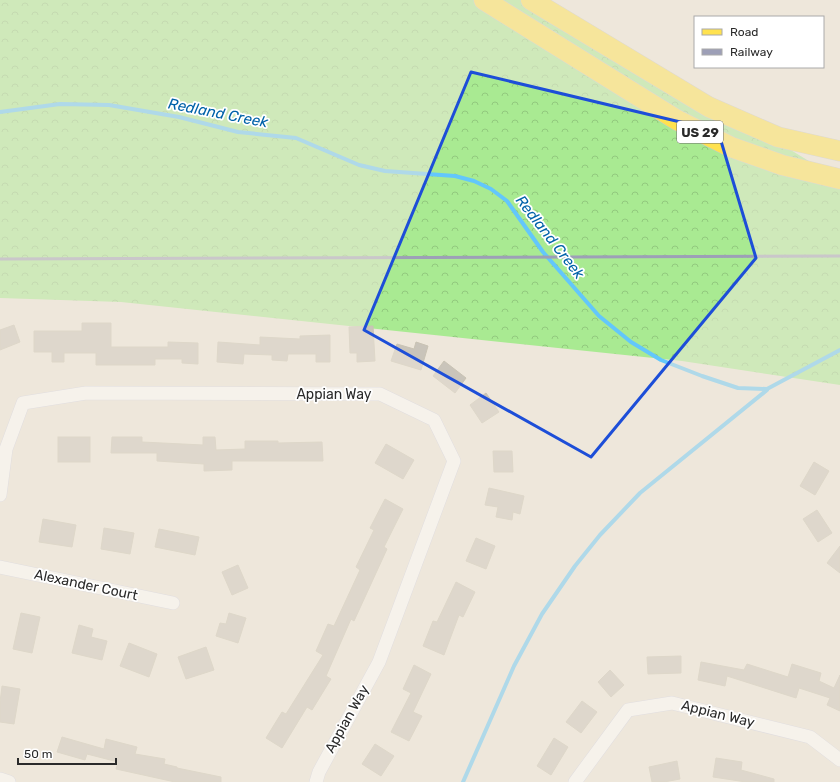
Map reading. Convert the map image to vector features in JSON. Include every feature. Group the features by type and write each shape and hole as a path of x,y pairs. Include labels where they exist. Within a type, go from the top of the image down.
{"main road":[{"name":"US 29","path":"484,0 677,120 731,147 782,165 840,179"},
{"name":"US 29","path":"531,0 709,107 778,138 840,151"},
{"path":"583,61 595,39"}],"street":[{"name":"Appian Way","path":"0,495 6,449 23,403 86,393 380,394 434,420 454,461 379,662 319,772 316,782"},
{"name":"Alexander Court","path":"0,567 173,603"},
{"name":"Appian Way","path":"575,782 628,710 672,703 810,737 840,760"},
{"path":"0,779 9,782"}],"highlighted area":[{"path":"471,72 718,131 756,258 591,457 364,330"}],"green space":[{"path":"0,0 521,0 641,59 840,180 840,385 682,361 121,302 0,298"}],"building":[{"path":"82,323 111,323 111,347 168,347 168,342 198,343 198,364 182,363 182,359 155,359 155,365 96,365 96,353 64,353 64,362 52,362 52,352 34,352 34,331 82,331"},
{"path":"14,325 20,342 0,350 0,330"},
{"path":"373,326 375,361 357,362 357,353 350,353 349,327"},
{"path":"330,335 330,362 316,362 316,354 288,354 287,361 272,360 272,355 244,354 243,364 217,362 218,342 260,345 260,337 300,339 300,336"},
{"path":"416,342 428,346 421,370 391,361 397,344 414,349"},
{"path":"444,361 466,378 455,393 433,376"},
{"path":"486,393 499,412 482,423 470,405"},
{"path":"58,437 90,437 90,462 58,462"},
{"path":"112,437 142,437 142,442 203,445 203,437 215,437 216,450 245,449 245,441 278,441 278,443 322,442 323,461 232,461 232,470 204,471 204,464 157,461 157,453 111,453"},
{"path":"386,444 414,460 403,479 375,463"},
{"path":"493,451 512,451 513,472 494,472"},
{"path":"814,462 829,471 815,495 800,486"},
{"path":"489,488 524,496 520,514 513,512 512,520 496,517 498,507 485,505"},
{"path":"385,499 403,509 384,547 387,549 354,621 351,619 326,676 331,679 312,710 307,707 282,748 266,738 282,712 286,714 323,655 316,651 328,624 334,626 360,570 356,567 374,530 370,528"},
{"path":"817,510 832,533 818,542 803,519"},
{"path":"43,519 76,525 72,547 39,542"},
{"path":"104,528 134,533 130,554 101,549"},
{"path":"159,529 199,537 195,555 155,547"},
{"path":"476,538 495,546 486,569 466,561"},
{"path":"840,546 840,573 827,563"},
{"path":"238,565 248,588 232,595 222,572"},
{"path":"456,582 475,592 463,617 459,615 444,655 423,646 433,621 437,622"},
{"path":"21,613 40,617 32,653 13,649"},
{"path":"229,613 246,618 238,643 216,636 220,623 226,624"},
{"path":"79,625 93,629 91,637 107,641 102,660 72,653"},
{"path":"129,643 157,654 149,677 120,666"},
{"path":"206,647 214,670 186,679 178,657"},
{"path":"681,656 681,673 648,674 647,657"},
{"path":"701,662 744,670 747,664 788,677 792,664 821,673 819,681 834,688 840,675 840,711 827,705 830,698 799,688 796,698 727,676 725,686 698,680"},
{"path":"414,665 431,674 413,712 422,716 409,741 391,732 411,693 403,689"},
{"path":"610,670 624,685 611,697 598,682"},
{"path":"2,686 20,689 14,724 0,722"},
{"path":"582,701 597,712 581,733 566,722"},
{"path":"62,737 104,749 106,739 137,747 135,754 165,759 164,764 221,777 221,782 175,782 116,769 118,762 87,754 85,760 57,752"},
{"path":"554,738 568,747 551,775 537,766"},
{"path":"375,744 394,756 381,776 362,764"},
{"path":"716,758 742,762 741,770 774,779 774,782 746,782 713,777"},
{"path":"677,761 680,779 664,782 652,782 649,767"}],"waterway":[{"name":"Redland Creek","path":"0,112 60,104 109,105 179,117 238,132 296,138 359,165 385,171 455,176 474,181 491,189 507,201 543,252 599,316 631,342 661,360 738,388 767,389 840,350"},
{"path":"463,782 514,666 542,614 575,566 600,535 640,493 767,390"}],"railway":[{"path":"0,259 840,256"}]}
